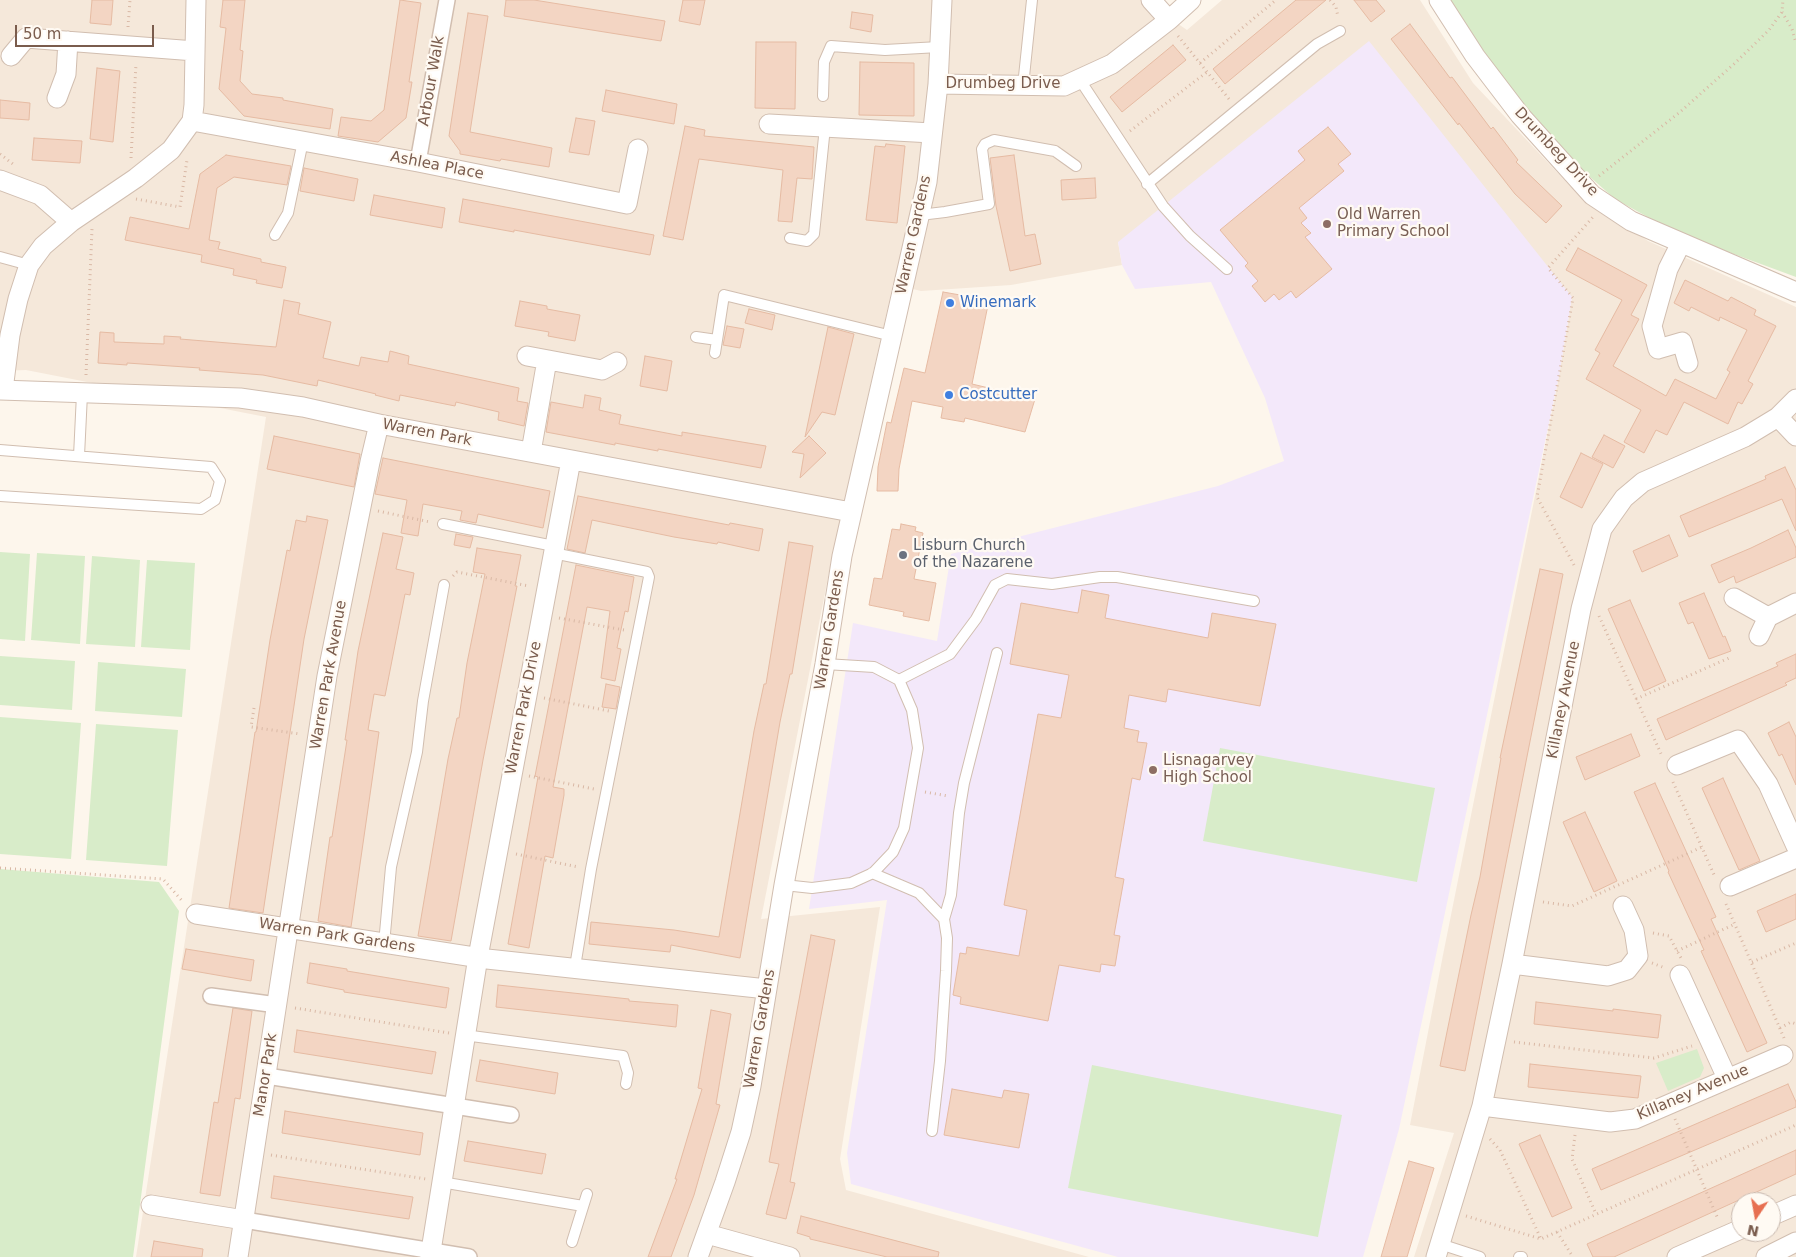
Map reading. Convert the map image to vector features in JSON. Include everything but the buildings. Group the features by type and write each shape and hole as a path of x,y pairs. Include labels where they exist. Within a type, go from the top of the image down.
{"street":[{"path":"2,390 10,335 18,299 29,265 43,246 78,217 122,188 171,150 187,128 194,105 196,0"},
{"name":"Arbour Walk","path":"418,162 447,0"},
{"name":"Warren Gardens","path":"698,1257 741,1132 751,1086 784,884 825,664 842,556 927,182 938,84 942,0"},
{"path":"1151,0 1169,20"},
{"name":"Drumbeg Drive","path":"938,84 1064,86 1112,64 1169,20 1191,0"},
{"name":"Drumbeg Drive","path":"1439,0 1475,56 1515,108 1592,195 1631,221 1796,292"},
{"path":"11,56 26,38 195,51"},
{"path":"57,98 66,74 68,41"},
{"path":"769,124 879,132 932,133"},
{"name":"Ashlea Place","path":"187,128 303,141 627,204 638,149"},
{"path":"0,180 40,195 78,217"},
{"path":"1681,244 1668,269 1652,326 1658,349 1682,342 1688,362"},
{"path":"527,356 602,370 617,362"},
{"path":"531,452 547,360"},
{"name":"Warren Park","path":"2,390 240,398 303,407 379,424 851,512"},
{"name":"Killaney Avenue","path":"1439,1251 1479,1114 1496,1040 1586,588 1602,529 1624,498 1643,482 1745,437 1778,417 1796,399"},
{"path":"1778,417 1796,436"},
{"name":"Warren Park Avenue","path":"288,929 327,676 379,424"},
{"name":"Warren Park Drive","path":"430,1254 464,1035 570,460"},
{"path":"1734,598 1768,617"},
{"path":"1759,636 1768,617 1796,603"},
{"path":"1671,768 1738,740 1768,784 1796,846"},
{"path":"1723,889 1796,858"},
{"path":"1512,964 1608,976 1627,970 1638,956 1634,930 1623,906"},
{"name":"Warren Park Gardens","path":"196,914 478,958 767,989"},
{"name":"Manor Park","path":"238,1257 288,929"},
{"path":"1680,975 1726,1078"},
{"path":"211,996 277,1005"},
{"name":"Killaney Avenue","path":"1479,1114 1578,1118 1610,1122 1635,1118 1726,1078 1784,1048"},
{"path":"266,1076 511,1115"},
{"path":"151,1205 430,1254 468,1257"},
{"path":"1781,1212 1796,1205"},
{"path":"706,1234 790,1257"},
{"path":"1677,1257 1731,1234"},
{"path":"1766,1257 1796,1242"}],"lane":[{"path":"1023,86 1032,0"},
{"path":"1147,184 1317,44 1340,31"},
{"path":"823,96 824,62 831,46 885,50 939,47"},
{"path":"1080,80 1162,206 1190,236 1227,269"},
{"path":"790,238 807,241 814,234 825,127"},
{"path":"920,215 989,204 982,149 984,144 994,140 1054,151 1076,166"},
{"path":"275,234 288,213 303,141"},
{"path":"0,257 29,265"},
{"path":"715,354 724,295 892,336"},
{"path":"696,337 717,340"},
{"path":"79,456 82,394"},
{"path":"0,450 211,467 220,481 215,500 201,509 0,496"},
{"path":"443,524 647,572 649,577 591,869 575,968"},
{"path":"899,680 950,654 976,619 995,585 1008,579 1052,584 1100,577 1117,577 1254,601"},
{"path":"384,944 391,867 416,752 423,701 444,586"},
{"path":"932,1131 940,1061 946,972 947,938 944,919 951,895 964,783 997,653"},
{"path":"784,884 812,888 852,883 872,873 893,852 904,828 918,748 912,710 899,680 874,667 825,664"},
{"path":"872,873 919,893 944,919"},
{"path":"464,1035 623,1056 628,1073 626,1084"},
{"path":"441,1182 583,1206"},
{"path":"572,1242 587,1194"},
{"path":"1439,1251 1480,1257"}],"path":[{"path":"130,0 132,46 122,188 180,207 188,150 187,128"},
{"path":"1200,63 1276,0"},
{"path":"1330,0 1336,7 1340,31"},
{"path":"1585,187 1680,112 1734,64 1769,30 1782,12 1783,0"},
{"path":"1782,12 1792,29 1796,44"},
{"path":"1169,20 1178,36 1238,109"},
{"path":"1119,140 1207,72"},
{"path":"1605,204 1548,268 1574,298 1537,497 1586,588 1636,698 1671,768 1702,847 1723,889 1735,924 1780,1028 1784,1048"},
{"path":"78,217 92,227 86,380 82,394"},
{"path":"361,507 443,524"},
{"path":"444,586 457,572 546,590"},
{"path":"542,615 638,633"},
{"path":"1636,698 1729,658"},
{"path":"526,695 622,713"},
{"path":"254,708 251,727 318,737"},
{"path":"511,773 606,792"},
{"path":"911,790 961,799"},
{"path":"1525,900 1572,906 1702,847"},
{"path":"497,851 591,869"},
{"path":"0,868 162,879 187,907 196,914"},
{"path":"1677,951 1735,924"},
{"path":"1634,930 1669,936 1683,961 1680,975 1638,956"},
{"path":"1752,962 1796,942"},
{"path":"277,1005 464,1035"},
{"path":"1780,1028 1791,1022 1796,1024"},
{"path":"1496,1040 1654,1058 1710,1040"},
{"path":"1668,1104 1696,1169 1731,1230"},
{"path":"1479,1114 1500,1150 1541,1239"},
{"path":"1578,1118 1572,1159 1596,1214"},
{"path":"1451,1211 1541,1239 1796,1125"},
{"path":"254,1152 441,1182"},
{"path":"1557,1232 1573,1257"}],"shaded area":[{"path":"0,0 1143,0 1187,30 1222,0 1420,0 1473,83 1570,186 1648,241 1796,307 1796,1257 1414,1257 1454,1133 1410,1125 1559,376 1572,297 1118,242 1122,265 1011,285 921,291 893,284 833,552 761,919 880,907 840,1159 846,1190 1089,1257 136,1257 266,417 26,370 0,371"},
{"name":"Lisnagarvey High School","path":"1369,41 1572,297 1559,376 1399,1129 1363,1257 1118,1257 851,1184 847,1153 887,900 809,909 853,623 937,641 951,554 1218,486 1284,461 1265,398 1211,282 1135,289 1122,265 1118,242"}],"green space":[{"path":"1447,0 1796,0 1796,277 1677,233 1615,199 1581,169 1548,135 1476,45"},
{"path":"0,552 30,554 25,641 0,639"},
{"path":"37,553 85,556 80,644 31,640"},
{"path":"92,556 140,560 135,647 86,644"},
{"path":"147,560 195,563 190,650 141,647"},
{"path":"0,656 75,661 72,710 0,705"},
{"path":"98,662 186,669 182,717 95,711"},
{"path":"0,717 81,723 71,859 0,854"},
{"path":"96,724 178,730 167,866 86,860"},
{"path":"1220,748 1435,788 1417,882 1203,841"},
{"path":"0,869 159,882 179,911 133,1257 0,1257"},
{"path":"1697,1049 1704,1068 1700,1077 1668,1091 1656,1063"},
{"path":"1092,1065 1342,1115 1318,1237 1068,1188"}],"place":[{"name":"Old Warren Primary School","path":"1327,224"},
{"name":"Winemark","path":"950,303"},
{"name":"Costcutter","path":"949,395"},
{"name":"Lisburn Church of the Nazarene","path":"903,555"},
{"name":"Lisnagarvey High School","path":"1153,770"}]}
